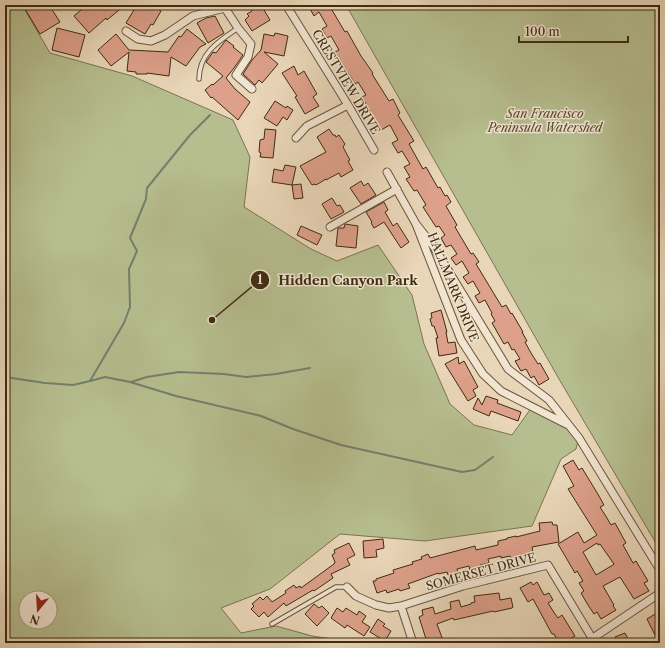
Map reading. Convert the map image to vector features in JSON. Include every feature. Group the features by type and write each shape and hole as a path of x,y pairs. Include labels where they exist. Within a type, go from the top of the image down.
{"street":[{"name":"CRESTVIEW DRIVE","path":"286,5 374,150"},
{"path":"126,31 138,39 151,40 166,35 193,16 227,6 238,28 251,44 248,57 236,75 252,89"},
{"path":"296,138 307,126 348,105"},
{"name":"HALLMARK DRIVE","path":"387,172 416,224 434,247 508,369 549,400 579,438 660,570"},
{"path":"330,226 396,189"},
{"name":"HALLMARK DRIVE","path":"416,224 461,340 483,374 501,391 568,424"},
{"name":"SOMERSET DRIVE","path":"401,606 463,586 548,565 594,641"},
{"path":"347,587 356,596 376,605 389,608 401,606 413,643"},
{"path":"594,641 660,593"}],"lane":[{"path":"198,79 202,61 210,48 238,28"},
{"path":"272,624 336,587 347,587"}],"green space":[{"path":"5,5 22,5 50,53 132,76 233,120 250,157 244,207 311,249 337,261 378,245 412,295 424,344 450,404 474,425 512,435 532,407 568,424 579,438 576,449 561,459 532,526 425,541 340,534 270,589 221,608 241,633 276,626 312,636 339,640 344,643 5,643"},
{"name":"San Francisco Peninsula Watershed","path":"346,5 660,5 660,550 559,379"}],"building":[{"path":"32,5 49,5 60,22 40,34 25,9"},
{"path":"87,5 125,5 107,20 106,18 89,33 74,16"},
{"path":"137,5 151,5 161,11 153,25 151,24 145,34 126,23"},
{"path":"257,5 261,5 270,20 252,31 245,20 249,16 247,14 252,11 251,9"},
{"path":"308,5 329,5 345,32 347,31 389,101 393,99 400,113 398,115 414,141 409,144 423,169 426,167 438,188 440,187 445,196 447,195 451,202 446,206 457,225 455,227 471,254 473,253 479,262 476,264 502,307 506,305 511,314 512,313 523,332 527,341 525,342 531,353 538,364 540,363 549,379 539,385 534,376 531,378 526,369 521,371 515,361 520,359 514,349 512,350 508,342 504,344 492,323 495,321 485,300 479,303 475,296 480,293 473,281 468,284 463,277 469,273 462,261 456,265 451,258 457,254 451,245 446,247 441,238 445,235 439,226 436,227 423,207 426,205 417,190 414,191 406,179 410,177 404,167 410,164 402,151 398,153 392,143 398,140 390,125 381,130 362,97 366,95 358,82 355,84 335,52 339,50 331,36 327,38 322,29 327,26 319,12 314,16"},
{"path":"215,16 224,33 208,43 197,23 206,18"},
{"path":"57,28 85,35 79,57 52,50"},
{"path":"187,29 206,44 200,47 186,66 171,57 169,76 147,73 136,74 136,72 127,71 129,52 111,66 98,50 116,34 129,50 168,52 179,36 181,37"},
{"path":"275,33 288,36 284,56 264,52 278,64 262,83 259,80 255,85 243,74 261,50 264,34 274,36"},
{"path":"226,40 243,55 226,78 235,89 250,102 238,120 212,97 211,98 205,90 223,76 206,62 213,52 216,53"},
{"path":"294,66 298,75 304,71 317,94 313,97 319,106 305,114 295,97 297,96 282,73"},
{"path":"275,101 286,108 287,106 293,110 287,120 283,117 277,126 264,118"},
{"path":"265,129 276,130 273,158 260,157 260,140 264,139"},
{"path":"329,129 336,137 339,135 345,144 343,147 350,160 348,161 353,170 341,177 339,173 316,185 312,185 300,166 326,152 317,137"},
{"path":"285,165 296,167 292,185 272,182 274,169 283,171"},
{"path":"361,181 364,186 368,183 376,195 361,204 350,188"},
{"path":"301,184 303,198 294,199 292,185"},
{"path":"332,198 337,206 340,205 344,212 331,219 322,204"},
{"path":"384,202 388,210 385,212 393,226 397,223 409,242 401,248 384,222 374,228 366,212"},
{"path":"345,224 358,226 356,248 336,246 338,228 344,228"},
{"path":"301,226 322,235 317,245 297,235"},
{"path":"441,310 447,332 448,343 455,342 457,353 439,356 436,338 438,338 430,319 432,318 431,313"},
{"path":"458,357 459,364 464,361 478,387 473,390 476,396 468,401 445,364"},
{"path":"486,396 498,400 497,403 521,412 518,421 491,411 489,416 473,409 478,398 482,405"},
{"path":"573,460 579,470 582,468 604,505 600,507 611,525 615,523 626,543 623,545 633,563 636,561 648,581 644,583 649,591 634,599 620,577 603,586 616,610 601,619 597,612 594,614 581,593 584,591 579,583 583,581 577,571 575,573 558,544 578,532 584,543 597,535 568,489 574,486 563,466","holes":["597,543 598,545 600,544 614,564 596,575 583,552"]},
{"path":"552,522 553,525 557,525 559,542 532,547 533,552 520,555 521,558 511,560 510,556 501,558 501,556 488,559 489,563 480,565 480,567 470,570 469,566 457,569 458,573 448,575 447,572 438,573 408,584 410,588 400,591 399,589 387,593 386,590 377,593 373,581 394,573 393,570 413,564 412,562 422,559 421,557 428,554 430,558 475,546 476,550 498,545 498,541 507,538 540,531 539,523"},
{"path":"383,539 384,548 376,550 377,557 364,558 363,541"},
{"path":"349,543 355,555 347,559 350,565 331,574 333,578 314,591 313,590 286,606 284,603 268,617 264,612 259,617 251,609 254,606 252,604 260,597 263,600 267,596 272,602 286,593 285,591 294,585 296,588 300,586 301,588 334,564 335,562 332,555 335,553 334,550"},
{"path":"531,582 533,585 537,582 544,595 549,593 553,600 548,603 558,618 562,615 575,636 570,639 572,643 559,643 554,634 552,634 533,599 528,602 520,588"},
{"path":"499,593 500,600 511,598 512,608 454,620 453,618 437,624 444,643 431,643 429,638 426,639 419,617 423,615 422,610 433,607 435,614 451,609 450,602 459,600 461,607 475,602 474,596"},
{"path":"314,604 319,608 322,606 329,613 317,626 305,614"},
{"path":"337,608 343,612 346,608 357,615 359,611 366,616 362,622 370,627 364,636 347,625 345,628 331,618"},
{"path":"660,611 660,643 659,643 647,619"},
{"path":"378,619 385,624 383,626 391,631 385,641 370,632"},
{"path":"625,633 630,643 618,643 615,637"}],"waterway":[{"path":"5,377 45,383 73,385 90,381 124,323 130,307 129,269 137,251 130,238 146,199 147,188 190,135 210,115"},
{"path":"131,382 147,377 179,372 224,374 246,377 276,374 310,368"},
{"path":"90,381 105,377 130,382 176,396 261,416 293,429 341,445 462,472 475,470 493,457"}],"place":[{"name":"Hidden Canyon Park","path":"212,320"}]}
